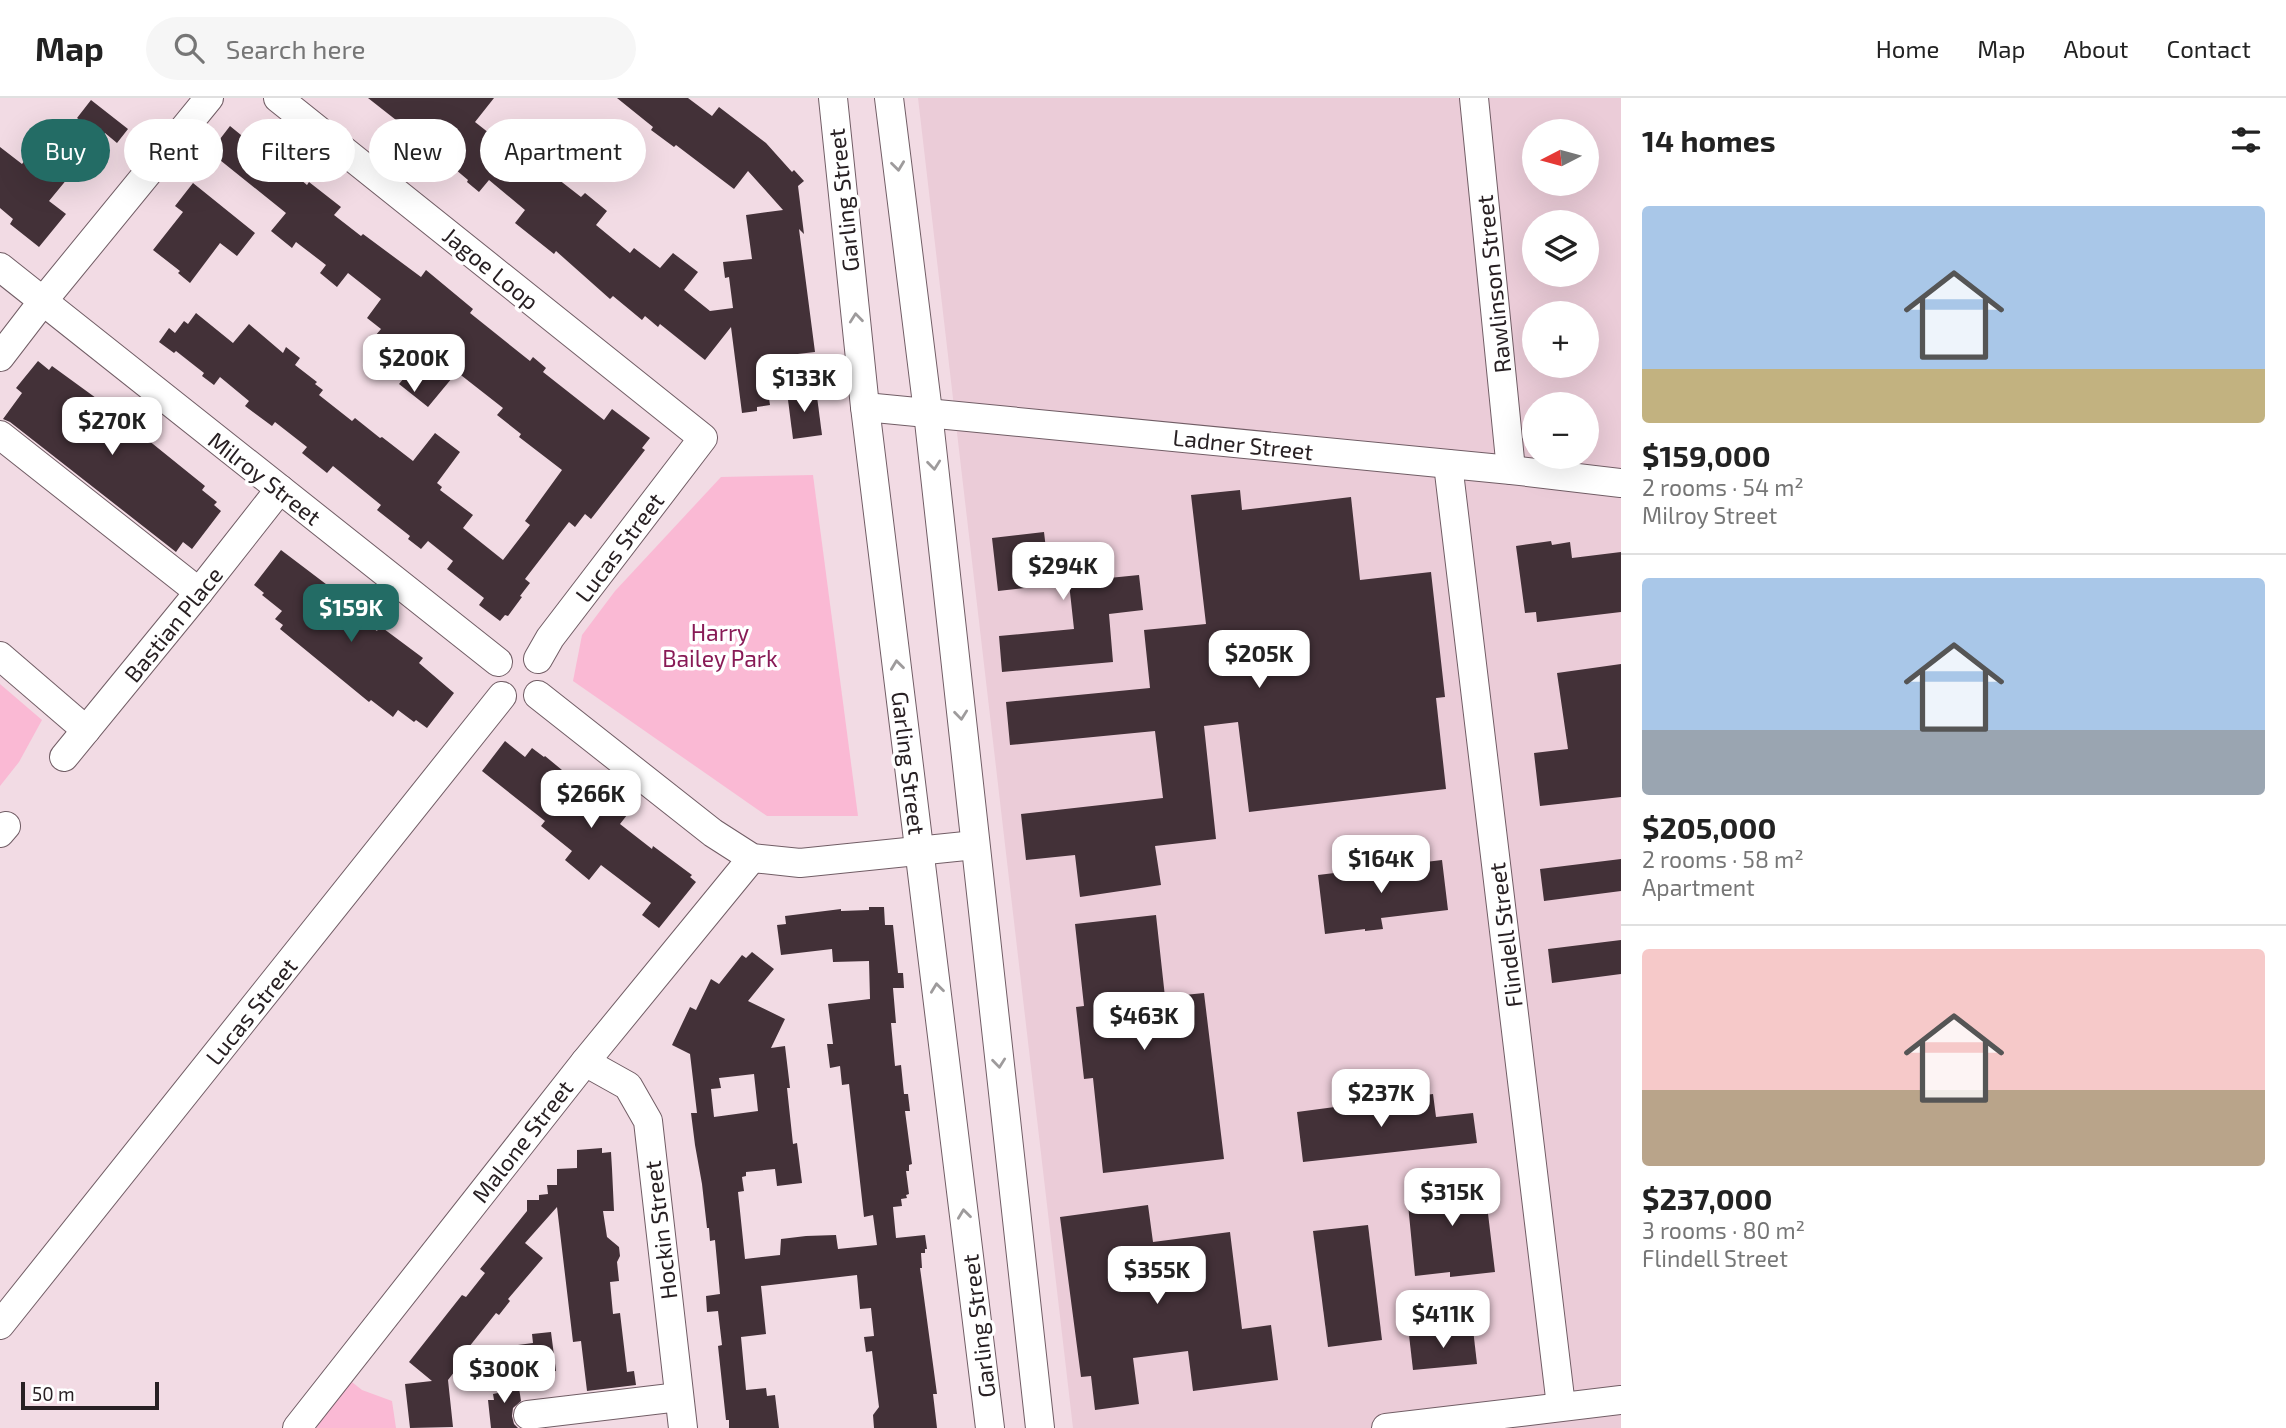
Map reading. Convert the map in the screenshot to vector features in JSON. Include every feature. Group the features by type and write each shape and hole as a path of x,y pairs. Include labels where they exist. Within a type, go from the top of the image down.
{"street":[{"path":"0,357 209,98"},
{"name":"Jagoe Loop","path":"278,98 703,438"},
{"name":"Garling Street","path":"833,98 865,407 990,1428"},
{"path":"889,98 928,412 1040,1428"},
{"name":"Rawlinson Street","path":"1474,98 1511,470"},
{"name":"Milroy Street","path":"0,267 498,662"},
{"name":"Ladner Street","path":"865,407 1621,483"},
{"path":"0,435 199,592"},
{"name":"Lucas Street","path":"538,659 550,638 703,438"},
{"name":"Flindell Street","path":"1448,464 1561,1406"},
{"name":"Bastian Place","path":"64,757 280,489"},
{"path":"517,651 538,659 545,673 545,681 538,695 520,702 502,696 495,683 498,662 517,651"},
{"path":"0,656 86,730"},
{"path":"538,695 713,833 752,858 800,863 975,845"},
{"name":"Lucas Street","path":"0,1325 502,696"},
{"name":"Malone Street","path":"297,1428 585,1062 752,858"},
{"name":"Hockin Street","path":"585,1062 628,1086 648,1121 683,1428"},
{"path":"528,1415 679,1397"},
{"path":"1386,1428 1621,1401"}],"shaded area":[{"path":"918,98 1621,98 1621,1428 1073,1428"}],"green space":[{"name":"Harry Bailey Park","path":"813,475 858,816 767,816 573,681 582,635 615,591 721,477"},
{"path":"0,684 42,720 19,762 0,786"},
{"path":"348,1379 362,1390 392,1401 396,1428 317,1428 318,1422"}],"building":[{"path":"368,98 494,98 475,122 480,126 480,182 487,182 479,192 467,182 466,119 395,119"},
{"path":"617,98 688,98 712,116 719,107 766,143 792,172 794,170 804,181 798,186 804,234 799,229 815,352 763,358 770,405 757,407 757,411 742,413 731,327 705,360 660,324 658,327 645,316 642,320 613,296 610,299 556,251 554,254 515,223 525,210 491,182 562,182 581,197 585,193 607,211 596,225 630,253 634,248 660,268 673,253 698,272 684,290 710,311 733,308 729,277 725,278 723,262 752,259 746,215 783,210 748,171 734,189 676,145 674,147 651,130 653,127 646,119"},
{"path":"91,100 124,126 124,134 117,143 110,137 110,119 77,118"},
{"path":"230,126 237,132 237,174 223,162 223,135"},
{"path":"0,147 21,163 21,182 65,182 49,201 66,214 39,247 10,224 13,219 0,208"},
{"path":"247,182 303,182 307,185 309,182 341,207 334,215 421,277 426,270 473,309 470,313 530,361 533,357 546,368 543,372 604,420 612,409 650,438 642,448 645,450 591,519 585,514 575,527 569,522 525,579 530,583 520,596 522,597 508,616 505,615 500,621 479,605 484,598 447,569 453,561 428,541 421,549 408,539 410,536 377,510 381,505 333,466 327,473 302,453 307,447 275,422 272,426 245,406 249,401 220,377 214,385 202,376 204,373 176,351 174,353 159,342 169,328 175,333 184,321 188,324 196,313 233,343 249,324 283,353 286,347 300,358 295,365 317,382 315,384 323,390 319,395 352,421 355,418 413,461 435,433 460,452 437,483 442,487 440,490 473,515 463,528 503,560 530,525 525,521 562,470 519,437 521,434 497,415 503,408 457,372 428,407 399,384 414,366 375,336 381,329 367,318 381,299 348,273 337,287 320,273 326,265 296,242 292,248 271,231 286,213"},
{"path":"193,183 255,233 237,256 220,243 190,283 178,273 180,271 153,250 183,212 175,206"},
{"path":"38,361 49,370 52,366 96,398 205,486 202,490 217,502 214,505 221,511 192,549 183,542 176,552 3,419 22,393 16,388"},
{"path":"816,389 822,435 793,439 787,392"},
{"path":"1240,490 1242,510 1351,497 1360,580 1431,572 1445,697 1436,698 1446,789 1249,812 1238,722 1204,726 1216,839 1155,846 1161,885 1080,897 1075,855 1026,860 1021,814 1163,798 1155,731 1010,745 1006,702 1150,688 1144,630 1206,624 1191,495"},
{"path":"1044,532 1046,549 1105,546 1109,578 1139,575 1143,610 1109,614 1113,662 1002,672 999,636 1074,629 1069,583 998,591 992,538"},
{"path":"1551,541 1552,545 1570,542 1572,558 1621,552 1621,612 1537,622 1536,612 1525,613 1516,546"},
{"path":"281,550 347,600 343,606 365,623 377,631 380,626 423,658 419,663 454,693 427,728 398,710 393,717 371,700 369,702 280,629 283,625 275,619 282,611 254,585"},
{"path":"1621,664 1621,797 1540,806 1534,753 1568,749 1557,673"},
{"path":"505,741 525,757 532,748 545,756 585,789 581,794 603,812 610,802 627,815 620,824 692,875 690,877 696,882 659,928 642,915 651,903 601,865 589,880 565,860 572,851 541,826 545,821 482,771"},
{"path":"1621,859 1621,891 1544,901 1540,869"},
{"path":"1442,860 1448,910 1381,918 1383,929 1325,934 1318,875"},
{"path":"869,907 884,907 885,925 893,925 898,973 903,973 904,988 893,988 896,1023 891,1023 895,1066 901,1065 904,1094 908,1094 910,1111 905,1111 912,1164 909,1165 909,1171 906,1171 909,1194 906,1195 907,1198 901,1199 902,1206 893,1207 896,1238 925,1235 927,1249 925,1253 921,1253 920,1268 937,1394 933,1394 937,1428 874,1428 873,1415 879,1407 872,1351 866,1352 864,1337 874,1336 871,1308 860,1309 857,1275 761,1286 766,1334 741,1337 746,1390 766,1388 767,1396 775,1395 779,1428 729,1428 718,1346 722,1345 718,1311 707,1312 706,1296 720,1294 715,1240 710,1241 707,1228 691,1113 697,1113 690,1054 672,1045 690,1007 696,1010 711,979 719,984 742,955 746,958 752,952 774,969 748,1001 785,1019 771,1048 785,1046 793,1144 797,1143 802,1183 777,1186 775,1169 746,1172 746,1176 742,1177 744,1191 738,1192 745,1259 780,1255 781,1239 806,1236 836,1235 838,1249 877,1245 873,1215 864,1217 849,1084 842,1085 840,1066 830,1068 827,1044 833,1044 828,1004 870,999 869,961 833,962 832,949 781,955 777,925 786,924 785,916 841,909 869,910","holes":["754,1074 758,1111 714,1117 711,1089 721,1088 719,1078"]},
{"path":"1156,915 1165,997 1204,993 1224,1159 1103,1173 1093,1078 1084,1079 1076,1007 1084,1006 1075,924"},
{"path":"1621,940 1621,974 1552,983 1548,949"},
{"path":"1433,1094 1436,1117 1473,1113 1477,1143 1303,1162 1297,1112"},
{"path":"602,1148 602,1153 611,1152 612,1169 614,1211 603,1211 607,1237 619,1247 620,1256 617,1262 619,1281 610,1282 613,1314 620,1313 627,1372 634,1371 636,1385 587,1391 581,1341 573,1342 557,1207 525,1243 543,1258 508,1299 510,1301 499,1315 496,1313 465,1352 468,1354 448,1380 453,1427 410,1428 405,1384 432,1381 409,1362 462,1295 466,1297 485,1273 480,1269 527,1211 527,1200 539,1200 539,1195 548,1194 547,1185 557,1185 557,1169 577,1168 577,1150"},
{"path":"1483,1172 1495,1272 1450,1277 1450,1272 1415,1276 1407,1194 1439,1189 1438,1177"},
{"path":"1148,1205 1153,1242 1230,1232 1242,1329 1271,1325 1278,1380 1193,1391 1188,1351 1133,1358 1139,1404 1095,1410 1091,1376 1081,1377 1060,1217"},
{"path":"1368,1225 1382,1340 1328,1347 1313,1231"},
{"path":"1473,1329 1477,1364 1413,1370 1409,1335"},
{"path":"551,1332 556,1371 514,1376 512,1356 519,1355 518,1345 533,1343 532,1334"},
{"path":"518,1381 521,1401 513,1408 512,1416 518,1428 491,1428 488,1400 494,1400 493,1394 498,1393 496,1384"}]}
